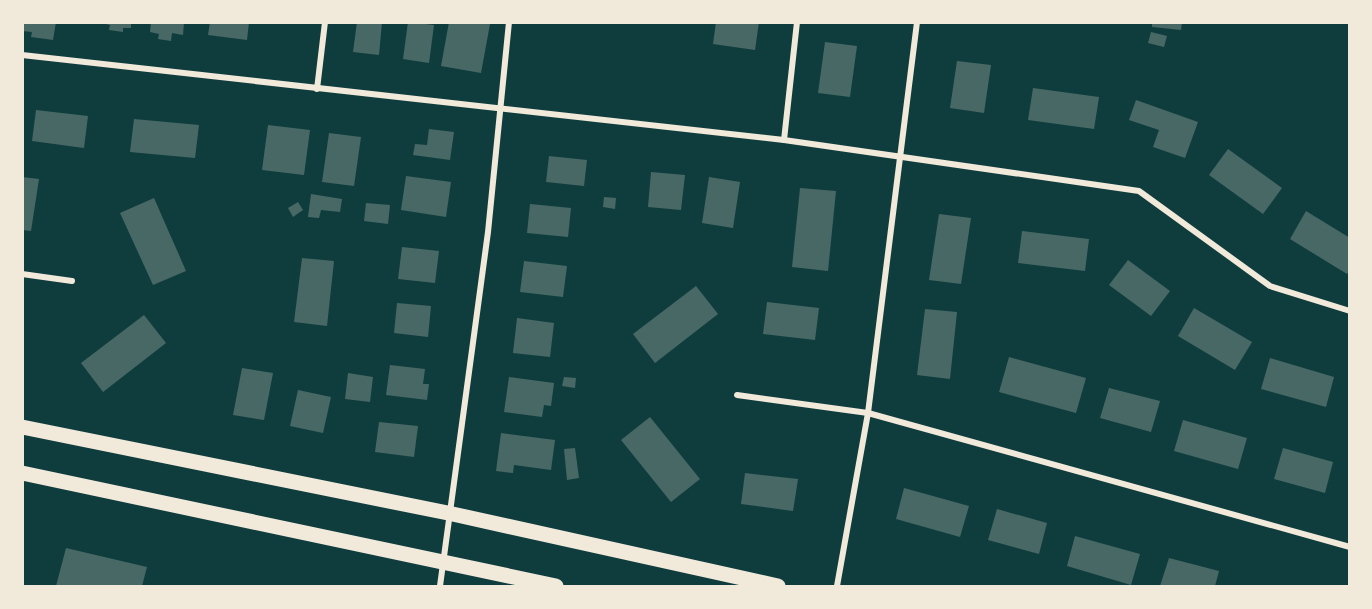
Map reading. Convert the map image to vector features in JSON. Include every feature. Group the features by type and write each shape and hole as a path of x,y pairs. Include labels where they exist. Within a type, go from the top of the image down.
{"main road":[{"path":"22,427 448,513 778,586"},
{"path":"22,473 556,586"}],"street":[{"path":"317,89 325,22"},
{"path":"440,586 448,513 488,232 509,22"},
{"path":"784,140 797,22"},
{"path":"837,586 868,413 917,22"},
{"path":"22,55 784,140 1139,191 1270,286 1350,311"},
{"path":"22,274 72,281"},
{"path":"737,395 868,413 1350,547"}],"building":[{"path":"22,22 56,22 53,40 31,37 32,32 22,31"},
{"path":"98,22 131,22 131,28 123,28 123,32 109,30 110,25"},
{"path":"151,22 184,22 183,35 172,33 171,41 158,39 159,34 150,32"},
{"path":"210,22 249,22 247,40 208,35"},
{"path":"357,22 382,22 379,55 353,52"},
{"path":"408,22 434,25 429,63 403,59"},
{"path":"449,22 490,24 481,73 441,66"},
{"path":"716,22 759,22 755,50 713,44"},
{"path":"1152,22 1182,22 1181,30 1152,27"},
{"path":"1151,32 1167,36 1164,47 1148,43"},
{"path":"825,42 857,46 850,97 818,93"},
{"path":"957,61 991,65 984,113 950,108"},
{"path":"1033,88 1099,97 1094,129 1028,120"},
{"path":"1136,100 1198,122 1185,158 1153,147 1159,130 1129,120"},
{"path":"36,110 88,116 84,148 32,141"},
{"path":"134,119 199,125 195,158 130,152"},
{"path":"268,125 310,130 304,175 262,170"},
{"path":"429,129 454,132 450,160 413,155 415,144 427,145"},
{"path":"329,133 361,137 354,186 322,182"},
{"path":"1228,149 1282,188 1263,214 1209,175"},
{"path":"549,156 587,160 584,186 546,182"},
{"path":"651,172 685,175 681,210 648,207"},
{"path":"406,176 451,182 446,217 401,210"},
{"path":"22,177 39,179 31,231 22,230"},
{"path":"709,177 740,182 733,228 702,223"},
{"path":"800,188 836,191 828,271 792,267"},
{"path":"311,194 342,199 340,212 321,210 319,218 308,217"},
{"path":"604,197 616,198 615,209 603,207"},
{"path":"154,198 186,271 153,285 120,213"},
{"path":"298,202 303,210 293,217 288,208"},
{"path":"366,203 390,205 388,224 364,221"},
{"path":"530,204 571,208 568,237 527,233"},
{"path":"1306,211 1350,238 1350,269 1347,274 1290,239"},
{"path":"939,214 971,218 961,284 929,280"},
{"path":"1022,231 1089,239 1085,271 1018,263"},
{"path":"402,247 439,251 435,283 398,279"},
{"path":"302,258 334,261 327,326 294,322"},
{"path":"1128,260 1170,291 1151,316 1109,285"},
{"path":"524,261 567,266 563,297 520,292"},
{"path":"696,286 718,314 655,363 633,334"},
{"path":"767,302 819,308 815,340 763,334"},
{"path":"397,303 431,306 428,337 394,333"},
{"path":"1194,308 1252,342 1235,370 1178,336"},
{"path":"925,309 957,312 950,379 917,375"},
{"path":"144,315 166,343 103,392 81,363"},
{"path":"517,318 554,323 550,357 513,353"},
{"path":"1009,357 1086,378 1076,413 999,392"},
{"path":"1270,358 1334,377 1326,407 1261,389"},
{"path":"390,365 425,369 423,384 429,384 427,400 386,395"},
{"path":"242,368 273,373 264,420 233,415"},
{"path":"348,373 373,377 370,402 345,399"},
{"path":"509,377 554,383 551,406 544,405 542,417 504,412"},
{"path":"564,377 576,378 575,388 562,386"},
{"path":"1109,388 1160,401 1151,432 1100,418"},
{"path":"298,390 331,397 323,433 290,426"},
{"path":"650,417 700,479 671,502 621,440"},
{"path":"1183,420 1247,438 1238,469 1174,451"},
{"path":"379,422 418,426 414,457 375,452"},
{"path":"501,433 555,440 551,470 514,465 513,473 496,471"},
{"path":"575,448 579,478 567,480 564,449"},
{"path":"1283,448 1333,462 1325,493 1274,479"},
{"path":"745,473 798,479 793,511 741,504"},
{"path":"904,488 969,506 960,537 896,519"},
{"path":"997,509 1047,523 1039,554 988,540"},
{"path":"1075,536 1140,554 1131,585 1067,566"},
{"path":"66,548 147,567 142,586 56,586"},
{"path":"1169,558 1219,571 1215,586 1160,586"}]}
